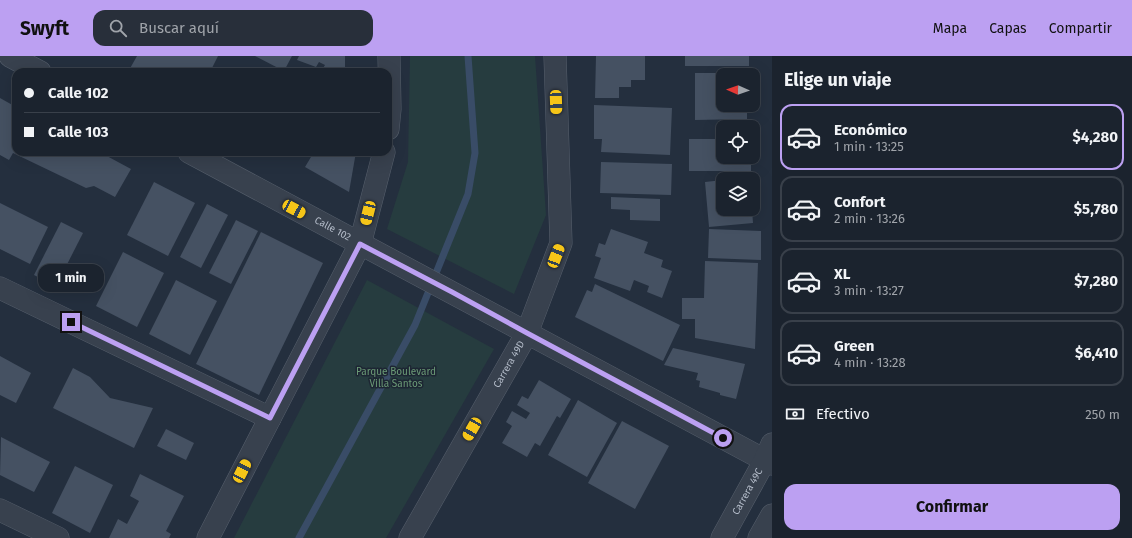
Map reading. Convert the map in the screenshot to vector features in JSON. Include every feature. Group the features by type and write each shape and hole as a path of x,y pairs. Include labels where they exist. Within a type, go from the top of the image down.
{"street":[{"path":"10,56 32,68"},
{"path":"389,56 389,68"},
{"name":"Carrera 49D","path":"410,538 527,333 561,243 555,56"},
{"name":"Calle 102","path":"196,156 527,333 770,456"},
{"path":"208,538 360,244 383,156"},
{"path":"0,288 270,418"},
{"name":"Carrera 49C","path":"722,538 770,456"},
{"path":"0,510 58,538"},
{"path":"759,538 772,515"}],"green space":[{"path":"410,56 535,56 546,215 514,294 387,229 408,162"},
{"name":"Parque Boulevard Villa Santos","path":"367,280 494,349 386,538 234,538"}],"building":[{"path":"137,56 218,56 212,68 130,68"},
{"path":"255,56 292,56 286,68 278,68"},
{"path":"299,56 345,56 345,68 323,68 325,65 319,62 316,67 297,60"},
{"path":"596,56 645,56 645,80 631,80 631,87 619,87 619,98 595,98"},
{"path":"685,56 749,56 749,66 685,66"},
{"path":"695,73 716,73 716,112 747,112 747,119 695,120"},
{"path":"0,98 12,105 12,155 9,160 0,155"},
{"path":"594,105 672,108 670,155 601,152 602,139 594,139"},
{"path":"689,139 716,139 716,164 751,164 751,171 689,171"},
{"path":"19,156 107,156 131,169 115,197 94,186 86,188"},
{"path":"312,156 355,156 349,192 305,167"},
{"path":"601,162 672,164 671,195 600,193"},
{"path":"716,181 716,216 752,216 753,223 709,227 705,182"},
{"path":"154,182 195,203 168,256 127,235"},
{"path":"611,197 660,199 660,221 630,220 630,210 611,209"},
{"path":"0,203 48,227 30,264 0,249"},
{"path":"207,204 228,215 201,268 180,257"},
{"path":"236,220 258,231 231,284 209,273"},
{"path":"61,222 83,233 56,286 34,275"},
{"path":"611,229 648,242 644,253 663,260 661,267 672,271 662,298 647,292 649,286 634,280 630,291 594,278 601,258 595,256 599,243 605,245"},
{"path":"709,229 761,231 761,260 708,258"},
{"path":"261,232 323,263 259,395 196,364"},
{"path":"123,252 164,273 137,327 96,306"},
{"path":"705,261 758,263 755,349 695,338 695,319 682,319 682,298 704,298"},
{"path":"176,280 217,301 190,355 149,334"},
{"path":"595,284 680,325 663,361 575,317 587,290 592,292"},
{"path":"673,348 745,364 736,399 699,387 700,381 696,380 698,373 664,365"},
{"path":"0,356 31,373 16,403 0,395"},
{"path":"73,368 90,377 110,398 153,408 134,448 53,408"},
{"path":"539,380 571,399 560,418 557,416 540,446 535,443 527,457 502,443 512,426 506,422 512,411 526,419 530,413 517,405 522,396 528,399"},
{"path":"578,400 617,423 587,477 548,455"},
{"path":"622,421 669,446 635,509 588,483"},
{"path":"166,429 194,443 186,460 157,446"},
{"path":"1,437 50,462 34,492 0,475"},
{"path":"75,466 113,485 90,533 52,513"},
{"path":"140,474 184,496 166,531 171,534 169,538 109,538 118,519 127,524 139,501 130,496"}],"waterway":[{"path":"299,538 415,325 468,194 475,153 468,56"}],"route":[{"path":"71,322 270,418 360,244 723,438"}]}
